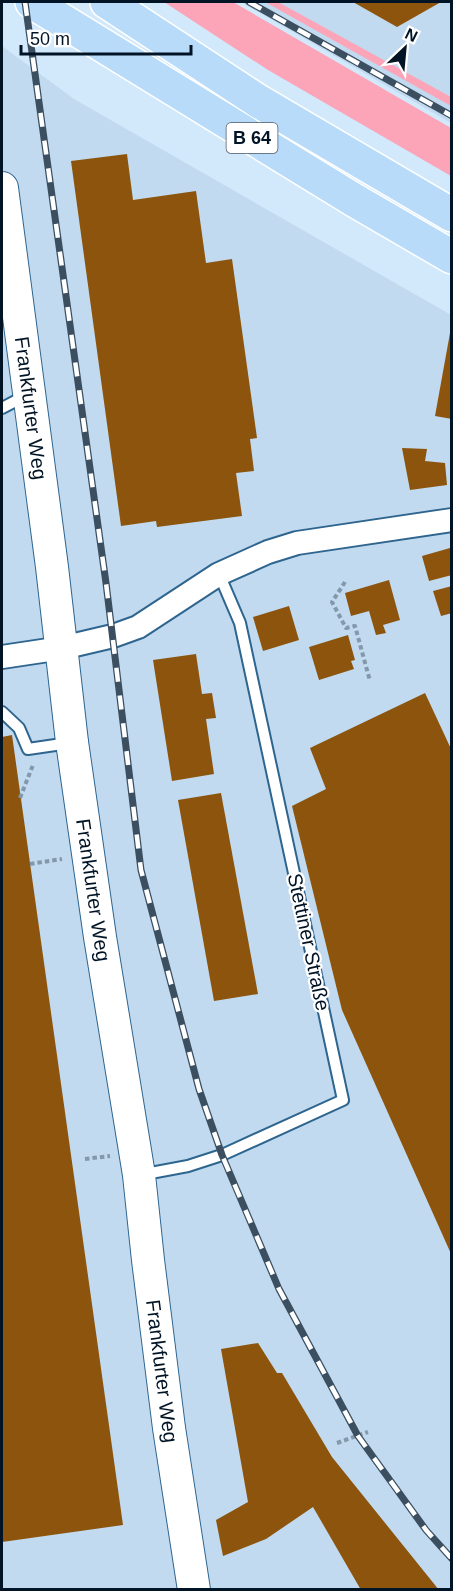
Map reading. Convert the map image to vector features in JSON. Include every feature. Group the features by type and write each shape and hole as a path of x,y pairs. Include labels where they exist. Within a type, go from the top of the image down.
{"highway":[{"name":"B 64","path":"107,2 258,101 452,215"},
{"name":"B 64","path":"44,9 354,200 452,257"}],"main road":[{"name":"Frankfurter Weg","path":"2,188 7,267 29,393 72,742 102,948 139,1175 169,1428 194,1590"}],"street":[{"path":"2,657 62,648 113,636 138,627 219,574 258,556 297,543 452,520"}],"lane":[{"path":"2,408 29,393"},
{"name":"Stettiner Straße","path":"139,1175 188,1166 222,1155 343,1100 240,622 219,574"},
{"path":"2,712 19,728 28,748 72,742"}],"path":[{"path":"345,582 332,602 346,628 355,626 370,681"},
{"path":"30,864 42,862"},
{"path":"85,1159 103,1156"},
{"path":"337,1443 368,1432"}],"shaded area":[{"path":"164,2 233,2 451,128 451,176 268,70"},
{"path":"241,2 451,2 451,123"},
{"path":"265,2 278,2 451,97 451,106"},
{"path":"2,46 74,99 451,315 451,1589 2,1589"}],"building":[{"path":"353,2 441,2 397,27"},
{"path":"127,154 133,200 196,191 206,263 232,259 257,438 250,439 254,471 236,473 242,516 157,527 156,521 121,526 71,161"},
{"path":"450,333 452,333 452,419 435,416"},
{"path":"402,448 427,449 425,461 445,463 447,485 410,490"},
{"path":"450,548 452,575 429,581 422,556"},
{"path":"389,580 400,620 383,625 386,633 376,635 369,611 351,616 345,593"},
{"path":"452,586 452,613 441,616 433,591"},
{"path":"289,606 299,640 263,651 253,617"},
{"path":"348,635 355,660 351,661 354,669 319,680 309,647"},
{"path":"196,654 202,694 212,693 216,718 206,719 214,774 172,781 153,660"},
{"path":"425,693 452,751 452,1256 342,1010 292,806 326,789 310,748"},
{"path":"12,735 123,1525 2,1542 2,737"},
{"path":"221,793 258,994 214,1001 178,800"},
{"path":"258,1343 277,1373 282,1373 332,1457 439,1590 361,1590 313,1507 266,1539 223,1556 216,1520 248,1502 221,1349"}],"railway":[{"path":"25,2 106,583 141,870 199,1089 222,1155 279,1289 358,1436 426,1530 452,1559"},
{"path":"249,2 452,116"}]}
